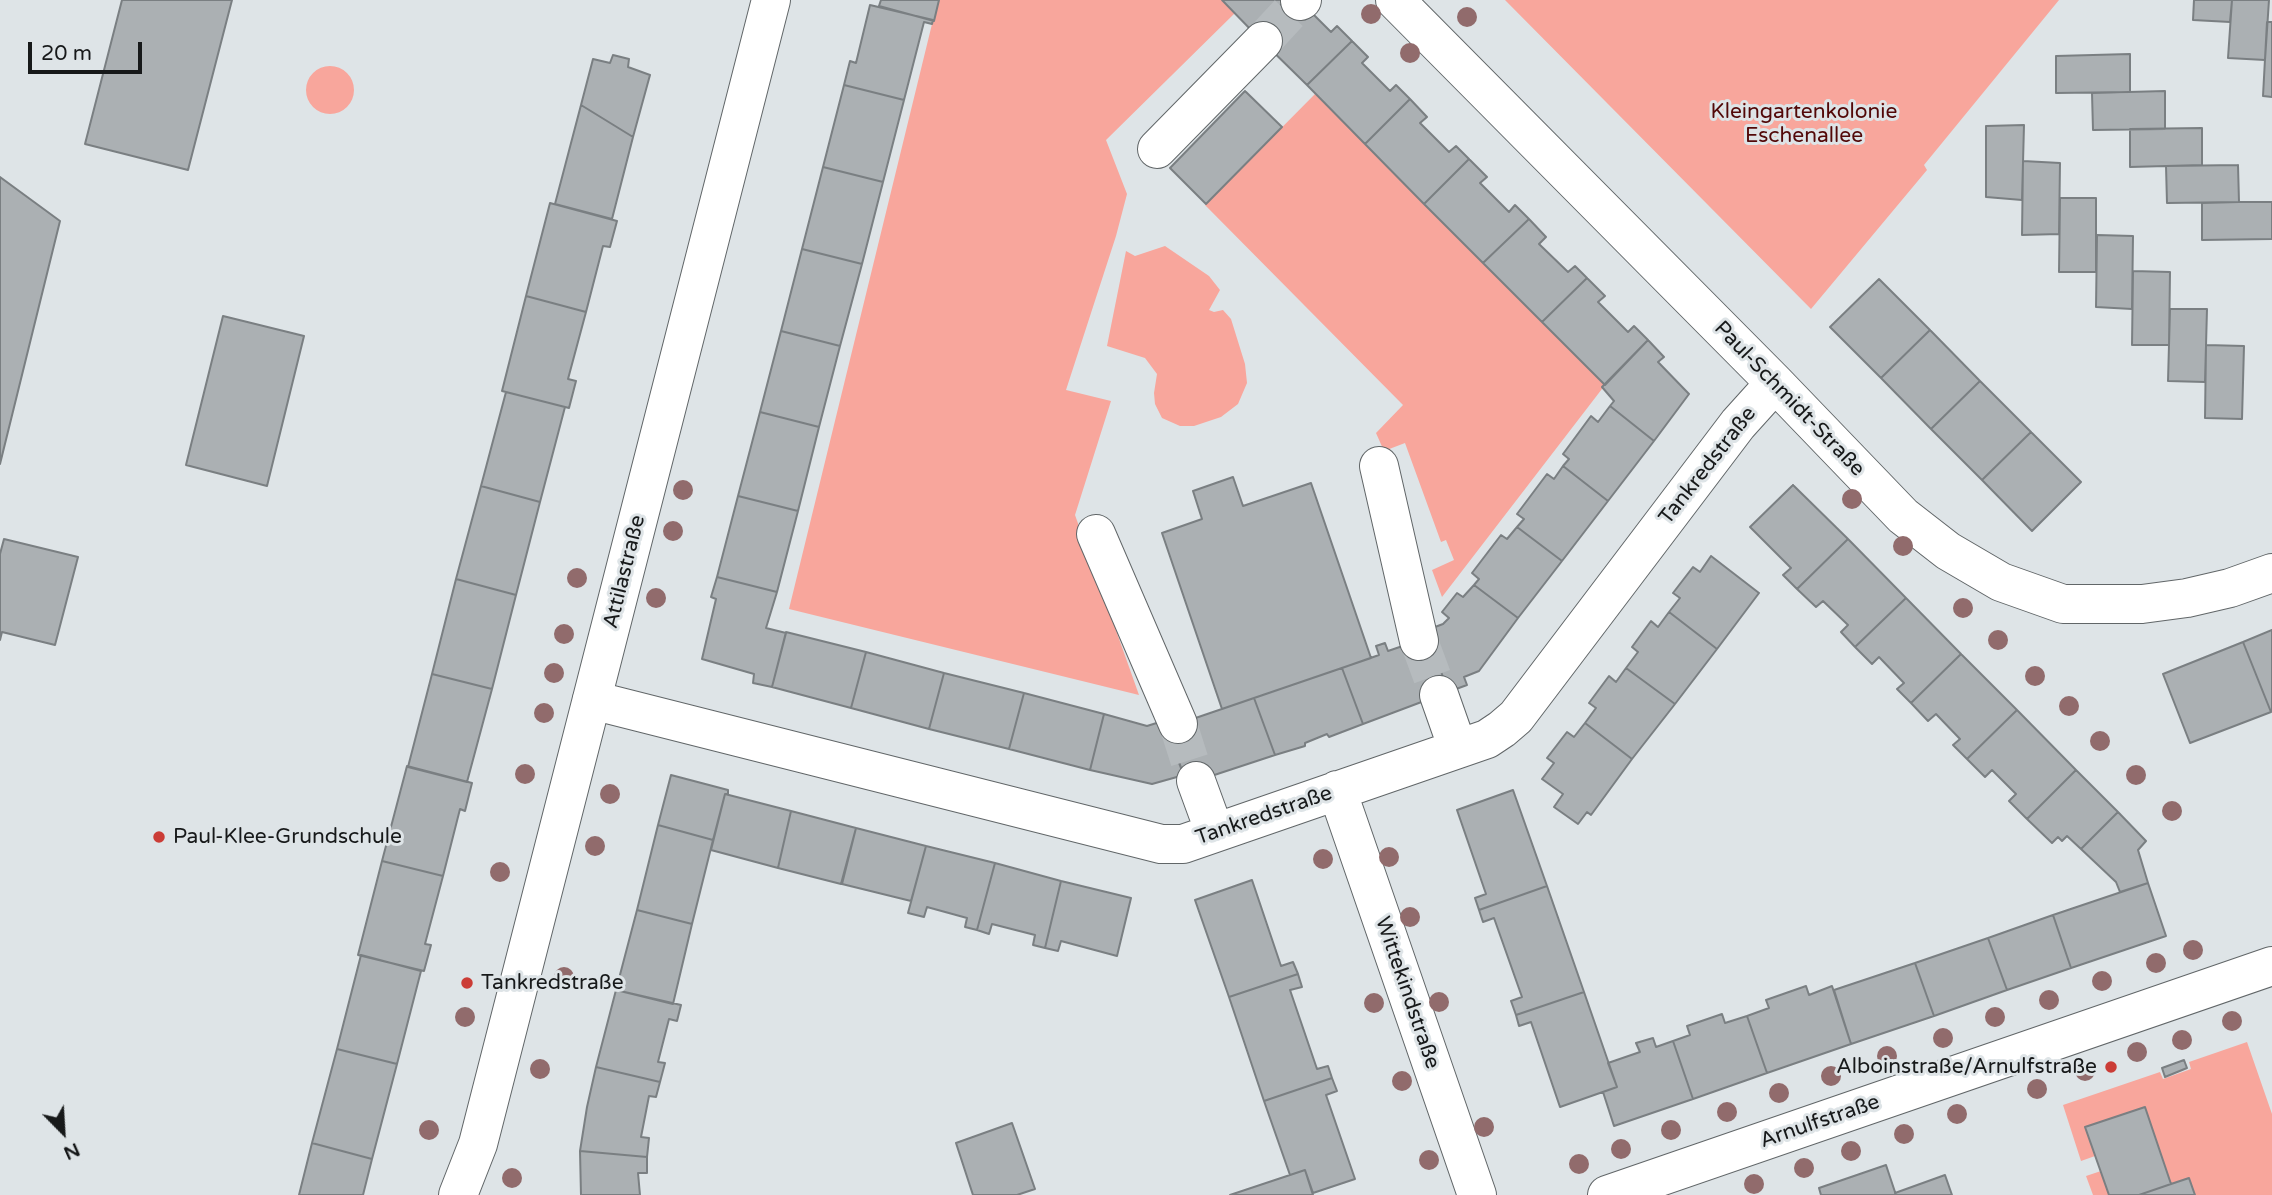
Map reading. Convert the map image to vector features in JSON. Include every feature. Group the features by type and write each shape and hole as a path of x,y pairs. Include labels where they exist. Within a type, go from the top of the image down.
{"street":[{"name":"Attilastraße","path":"458,1195 478,1144 771,0"},
{"name":"Paul-Schmidt-Straße","path":"1395,0 1903,516 1948,551 2001,582 2063,604 2142,604 2187,598 2230,588 2272,573"},
{"path":"1157,149 1263,41"},
{"name":"Tankredstraße","path":"592,700 1161,844 1183,844 1487,739 1516,717 1738,424 1775,383"},
{"path":"1380,466 1419,641"},
{"path":"1096,534 1178,724"},
{"path":"1438,695 1458,749"},
{"path":"1196,781 1215,833"},
{"name":"Wittekindstraße","path":"1337,790 1477,1195"},
{"name":"Arnulfstraße","path":"1607,1195 2272,966"},
{"name":"Attilastraße","path":"473,1195 478,1144"}],"green space":[{"path":"939,0 1222,0 1235,13 1106,140 1127,194 1066,390 1111,401 1075,515 1139,695 789,609"},
{"name":"Kleingartenkolonie Eschenallee","path":"1505,0 2059,0 1924,165 1927,170 1811,309"},
{"path":"330,66 347,73 354,90 347,107 330,114 313,107 306,90 313,73"},
{"path":"1315,94 1605,385 1442,597 1432,570 1454,560 1446,540 1441,542 1405,443 1384,451 1376,433 1403,405 1205,205"},
{"path":"1165,246 1209,276 1220,290 1209,310 1223,310 1231,319 1245,364 1247,383 1238,404 1221,417 1194,426 1180,426 1162,418 1155,404 1157,374 1145,358 1107,346 1126,251 1135,256"},
{"path":"2247,1042 2272,1114 2272,1195 2195,1195 2189,1178 2171,1184 2144,1107 2086,1127 2095,1156 2081,1161 2063,1105 2160,1072 2163,1079 2191,1069 2189,1062"},
{"path":"2101,1171 2109,1195 2093,1195 2086,1176"}],"building":[{"path":"122,0 232,0 188,170 85,144"},
{"path":"881,0 939,0 934,21 879,6"},
{"path":"1222,0 1286,0 1253,32"},
{"path":"1286,0 1299,0 1331,32 1337,26 1352,41 1307,85 1253,32"},
{"path":"2194,0 2232,0 2230,22 2193,20"},
{"path":"2232,0 2269,0 2265,60 2228,58"},
{"path":"870,5 933,20 932,24 924,22 904,100 844,85 850,61 856,63"},
{"path":"2267,22 2272,22 2272,97 2263,96"},
{"path":"1352,41 1368,57 1362,63 1390,91 1396,85 1410,99 1365,144 1307,85"},
{"path":"2130,54 2130,92 2056,93 2056,56"},
{"path":"613,55 629,59 628,67 650,75 633,137 581,105 593,59 610,63"},
{"path":"844,85 904,100 883,182 823,167"},
{"path":"1245,91 1282,127 1206,204 1170,168"},
{"path":"2165,91 2165,129 2093,130 2092,93"},
{"path":"1410,99 1427,117 1420,123 1449,152 1456,146 1469,159 1424,204 1365,144"},
{"path":"581,105 633,137 612,219 555,204"},
{"path":"2024,125 2022,200 1986,197 1986,126"},
{"path":"2202,128 2202,165 2130,167 2130,129"},
{"path":"1469,159 1487,177 1480,183 1509,212 1515,205 1529,219 1483,263 1424,204"},
{"path":"2023,161 2060,163 2059,234 2022,235"},
{"path":"2238,165 2239,202 2167,203 2166,166"},
{"path":"823,167 883,182 862,264 802,249"},
{"path":"0,177 60,221 0,464"},
{"path":"2060,198 2096,198 2096,272 2059,272"},
{"path":"2272,202 2272,239 2202,240 2202,203"},
{"path":"550,203 617,221 610,247 603,246 586,312 526,296"},
{"path":"1529,219 1546,237 1539,244 1568,272 1575,266 1587,278 1542,322 1483,263"},
{"path":"2097,235 2133,236 2132,309 2096,307"},
{"path":"802,249 862,264 840,346 781,331"},
{"path":"2133,271 2170,272 2169,345 2132,345"},
{"path":"1587,278 1605,296 1598,302 1628,332 1634,326 1648,340 1605,385 1542,322"},
{"path":"1879,279 1930,330 1881,378 1830,327"},
{"path":"526,296 586,312 568,379 576,381 569,408 502,391"},
{"path":"2170,309 2207,309 2205,382 2168,381"},
{"path":"223,316 304,336 267,486 186,465"},
{"path":"1930,330 1980,381 1931,429 1881,378"},
{"path":"781,331 840,346 819,427 760,412"},
{"path":"1648,340 1664,357 1658,362 1689,394 1654,441 1610,406 1614,401 1602,387"},
{"path":"2206,345 2244,346 2242,419 2205,418"},
{"path":"1980,381 2031,432 1982,480 1931,429"},
{"path":"506,392 565,407 540,502 481,486"},
{"path":"1610,406 1654,441 1608,501 1563,466 1569,459 1563,454 1591,416 1598,422"},
{"path":"760,412 819,427 798,511 738,496"},
{"path":"2031,432 2081,482 2032,531 1982,480"},
{"path":"1563,466 1608,501 1562,561 1517,527 1524,519 1517,514 1547,474 1554,479"},
{"path":"1233,477 1243,506 1311,483 1371,658 1222,709 1162,533 1202,519 1193,491"},
{"path":"1793,485 1848,539 1797,589 1783,575 1791,568 1750,527"},
{"path":"481,486 540,502 516,595 456,579"},
{"path":"738,496 798,511 777,592 717,577"},
{"path":"1517,527 1562,561 1518,618 1474,585 1479,579 1472,573 1501,535 1507,539"},
{"path":"4,539 78,557 55,645 2,632 0,640 0,554"},
{"path":"1848,539 1906,598 1855,647 1841,632 1848,625 1823,601 1816,607 1797,589"},
{"path":"1711,556 1759,593 1717,649 1669,612 1680,598 1673,593 1693,567 1700,572"},
{"path":"717,577 777,592 766,628 786,633 772,687 753,683 754,674 702,659 716,599 711,597"},
{"path":"456,579 516,595 492,689 432,674"},
{"path":"1474,585 1518,618 1479,671 1464,677 1467,685 1448,692 1427,630 1443,624 1449,618 1442,612 1457,593 1463,597"},
{"path":"1906,598 1961,654 1911,703 1897,689 1904,683 1879,657 1872,664 1855,647"},
{"path":"1669,612 1717,649 1675,704 1626,668 1638,652 1632,647 1651,621 1658,627"},
{"path":"1427,630 1448,692 1363,724 1342,668 1379,655 1376,646 1385,643 1388,651 1426,638"},
{"path":"2272,630 2272,711 2271,712 2243,642"},
{"path":"786,632 866,652 851,708 772,687"},
{"path":"2243,642 2271,712 2190,743 2163,674"},
{"path":"866,652 944,673 929,729 851,708"},
{"path":"1961,654 2017,710 1967,759 1953,745 1960,739 1936,714 1928,721 1911,703"},
{"path":"1342,668 1363,724 1329,737 1327,734 1305,743 1305,746 1275,755 1254,698"},
{"path":"1626,668 1675,704 1632,759 1585,723 1596,708 1589,703 1609,676 1616,682"},
{"path":"944,673 1024,693 1009,749 929,729"},
{"path":"432,674 492,689 467,782 408,767"},
{"path":"1024,693 1104,714 1090,770 1009,749"},
{"path":"1254,698 1275,755 1187,784 1163,721 1178,724"},
{"path":"2017,710 2076,770 2027,819 2009,801 2016,794 1992,770 1985,777 1967,759"},
{"path":"1104,714 1147,726 1163,721 1184,775 1152,784 1090,770"},
{"path":"1585,723 1632,759 1591,815 1587,812 1578,824 1554,807 1563,794 1542,779 1554,763 1547,758 1567,732 1574,737"},
{"path":"407,766 472,783 465,811 460,809 443,876 382,861"},
{"path":"2076,770 2118,812 2081,849 2067,836 2062,841 2058,837 2052,843 2027,819"},
{"path":"671,775 728,790 713,840 658,825"},
{"path":"1513,790 1547,886 1479,910 1475,898 1486,894 1457,810"},
{"path":"725,794 791,811 778,868 711,850"},
{"path":"791,811 856,828 841,884 778,868"},
{"path":"2118,812 2146,841 2138,850 2148,883 2120,892 2116,882 2081,849"},
{"path":"658,825 713,840 692,924 637,910"},
{"path":"856,828 926,846 911,901 842,884"},
{"path":"926,846 995,863 977,930 965,927 967,918 927,907 924,917 908,913"},
{"path":"382,861 443,876 425,944 431,945 424,971 358,955"},
{"path":"995,863 1061,881 1045,948 1033,945 1035,935 992,924 989,934 977,930"},
{"path":"1252,880 1281,966 1293,962 1298,974 1229,997 1195,900"},
{"path":"1061,881 1131,898 1117,956 1061,941 1058,951 1045,948"},
{"path":"2148,883 2166,936 2071,968 2053,915"},
{"path":"1547,886 1584,992 1516,1015 1511,1001 1522,997 1494,918 1483,922 1479,910"},
{"path":"637,910 692,924 673,1004 616,990"},
{"path":"2053,915 2071,968 2007,990 1988,938"},
{"path":"1988,938 2007,990 1934,1016 1915,963"},
{"path":"361,955 421,971 397,1064 337,1049"},
{"path":"1915,963 1934,1016 1851,1044 1834,990"},
{"path":"1298,974 1302,987 1290,990 1317,1069 1328,1066 1332,1078 1264,1101 1229,997"},
{"path":"1806,986 1809,995 1832,986 1851,1044 1767,1073 1747,1016 1769,1008 1766,1000"},
{"path":"616,990 681,1005 677,1021 669,1019 658,1062 665,1063 660,1082 596,1067"},
{"path":"1584,992 1617,1087 1560,1107 1531,1022 1519,1026 1516,1015"},
{"path":"1722,1014 1725,1023 1747,1016 1767,1073 1693,1099 1673,1041 1690,1035 1687,1026"},
{"path":"1653,1038 1656,1047 1673,1041 1693,1099 1614,1126 1603,1092 1617,1087 1608,1063 1640,1052 1636,1043"},
{"path":"337,1049 397,1064 372,1159 312,1143"},
{"path":"2184,1060 2187,1068 2165,1077 2162,1068"},
{"path":"596,1067 660,1082 656,1097 649,1096 641,1137 649,1138 647,1157 580,1151"},
{"path":"1332,1078 1337,1091 1326,1095 1355,1179 1313,1193 1305,1170 1290,1175 1264,1101"},
{"path":"2145,1107 2171,1184 2139,1195 2109,1195 2085,1127"},
{"path":"1012,1123 1035,1189 1017,1195 973,1195 956,1143"},
{"path":"312,1143 372,1159 363,1195 299,1195"},
{"path":"580,1151 647,1157 647,1173 638,1173 640,1195 581,1195"},
{"path":"1886,1165 1896,1195 1821,1195 1819,1188"},
{"path":"1305,1170 1313,1195 1230,1195"},
{"path":"1945,1175 1952,1195 1895,1193"},
{"path":"2189,1178 2195,1195 2139,1195 2171,1184"}],"tunnel":[{"path":"1263,41 1300,1"},
{"path":"1419,641 1439,695"},
{"path":"1178,724 1196,781"}],"place":[{"name":"Paul-Klee-Grundschule","path":"159,837"},
{"name":"Tankredstraße","path":"467,983"},
{"name":"Alboinstraße/Arnulfstraße","path":"2111,1067"}]}
